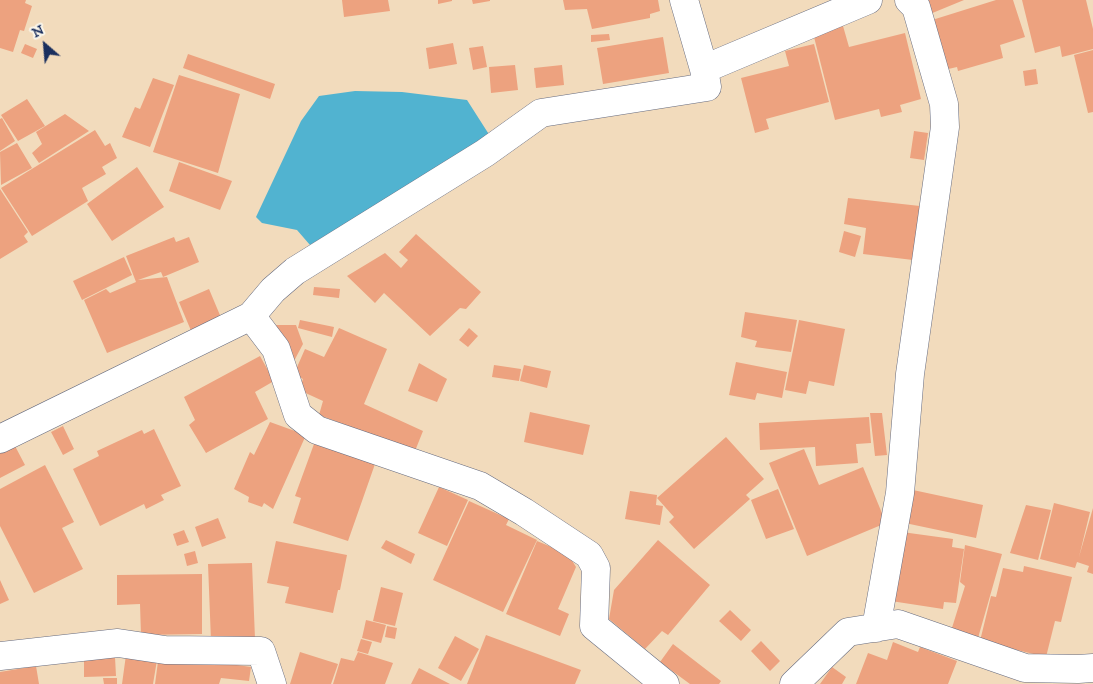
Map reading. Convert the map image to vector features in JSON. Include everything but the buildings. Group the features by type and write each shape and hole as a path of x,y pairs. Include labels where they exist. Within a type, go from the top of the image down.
{"street":[{"path":"0,439 251,316 273,290 295,271 485,153 541,113 706,87 704,69 684,0"},
{"path":"704,69 868,0"},
{"path":"876,628 900,493 910,374 945,127 944,104 916,7 909,0"},
{"path":"251,316 276,349 298,415 317,430 480,486 524,512 589,555 596,568 594,626 665,684"},
{"path":"794,684 848,632 898,624 1025,668 1093,668"},
{"path":"0,656 118,642 165,650 261,651 272,684"}],"water":[{"path":"355,91 402,92 467,100 490,136 310,245 297,230 262,223 256,217 301,121 319,96"}]}
